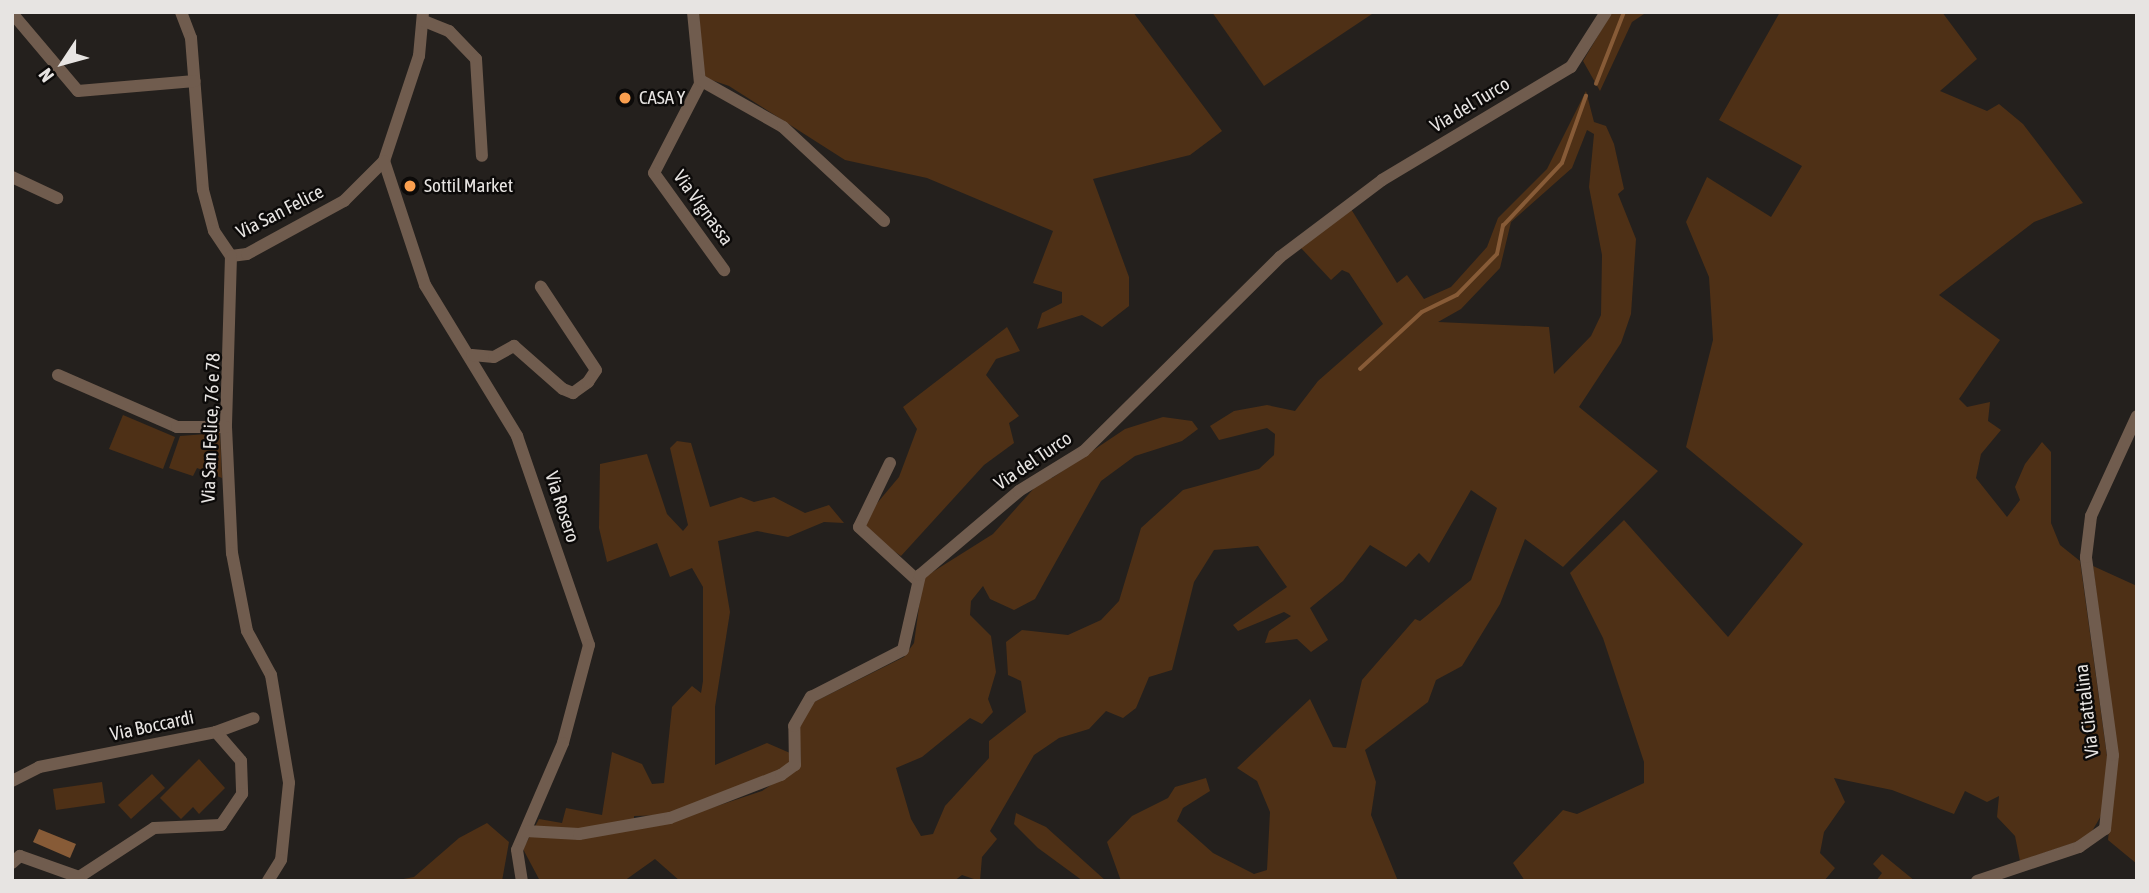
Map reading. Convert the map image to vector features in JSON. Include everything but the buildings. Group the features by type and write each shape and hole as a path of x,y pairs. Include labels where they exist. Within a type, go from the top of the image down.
{"street":[{"name":"Via San Felice","path":"181,12 195,81 203,190 214,231 231,256 247,254 344,201 384,161 419,56 423,17"},
{"path":"693,12 700,80 783,127 884,221"},
{"name":"Via del Turco","path":"918,581 1019,491 1084,452 1280,257 1382,180 1571,67 1606,12"},
{"path":"12,13 78,91 195,81"},
{"path":"423,17 449,31 476,59 482,156"},
{"name":"Via Vignassa","path":"700,80 654,173 724,270"},
{"name":"Via Rosero","path":"384,161 425,285 472,355 517,436 589,645 563,743 517,850 522,881"},
{"path":"12,177 57,198"},
{"name":"Via San Felice, 76 e 78","path":"231,256 226,427 227,499 241,610 271,675 267,715 289,809 281,860 268,881"},
{"path":"472,355 495,357 514,346 563,389 573,393 588,382 596,370 541,287"},
{"path":"58,375 177,427 226,427"},
{"name":"Via Ciattalina","path":"1977,881 2079,847 2105,829 2113,755 2086,557 2091,516 2137,416"},
{"path":"526,831 579,834 670,818 781,775 795,765 794,726 811,697 904,650 918,581 859,527 860,514 890,463"},
{"path":"216,732 267,715"},
{"name":"Via Boccardi","path":"12,781 39,767 216,732 241,761 242,794 221,825 154,828 79,877 20,856 12,863"}],"shaded area":[{"path":"699,12 1133,12 1222,131 1190,155 1093,179 1129,277 1129,306 1102,327 1082,315 1037,329 1042,313 1062,303 1062,292 1033,283 1053,231 927,178 845,160 729,86 703,77"},
{"path":"1212,12 1375,12 1264,86"},
{"path":"1612,12 1647,12 1632,22 1600,91 1583,61"},
{"path":"1780,12 1942,12 1977,59 1940,91 1987,111 1999,104 2023,124 2083,203 2034,222 1939,295 2000,340 1959,399 1967,407 1990,402 1988,421 2001,430 1981,454 1976,478 2007,517 2020,500 2015,487 2025,464 2042,442 2051,452 2051,523 2060,545 2080,561 2107,756 2105,809 2088,838 2020,861 2015,836 1997,817 1999,796 1987,802 1965,791 1954,814 1892,790 1834,778 1845,802 1824,832 1820,853 1835,868 1824,881 1525,881 1513,863 1563,810 1577,814 1644,783 1644,762 1603,638 1570,573 1624,520 1728,637 1803,544 1686,447 1713,340 1709,277 1686,222 1707,177 1771,217 1802,166 1719,120"},
{"path":"1586,91 1594,122 1606,126 1614,144 1624,189 1618,194 1636,239 1631,314 1621,343 1579,407 1658,471 1563,567 1525,539 1500,604 1462,666 1436,680 1428,702 1365,750 1376,782 1371,815 1398,881 1121,881 1107,842 1132,816 1168,798 1175,787 1206,778 1210,791 1183,808 1177,821 1213,853 1254,874 1267,870 1270,812 1257,781 1237,768 1310,699 1333,747 1346,748 1362,680 1415,619 1420,621 1471,580 1497,508 1471,490 1429,563 1419,553 1406,567 1370,545 1343,581 1310,608 1328,640 1311,652 1297,639 1265,643 1269,631 1291,616 1284,612 1238,631 1233,625 1287,587 1258,546 1214,550 1194,582 1172,670 1149,677 1136,708 1123,718 1106,711 1089,729 1059,738 1034,755 990,831 997,839 982,857 980,881 962,875 954,881 680,881 655,859 624,881 540,881 523,849 539,819 562,823 566,808 602,815 612,752 642,764 652,784 664,783 672,707 692,686 701,693 703,681 703,587 692,568 670,577 657,543 607,562 599,528 600,464 647,454 667,514 683,531 688,525 670,448 677,441 691,443 710,507 741,497 754,502 774,497 805,513 829,505 844,523 824,522 788,537 757,531 718,541 730,612 715,707 715,765 767,743 790,753 789,766 669,815 634,816 634,824 666,823 762,791 801,765 799,721 808,705 904,657 914,643 923,578 993,534 1045,476 1052,478 1125,429 1163,417 1192,421 1198,429 1182,441 1135,456 1101,481 1035,599 1014,610 990,599 983,586 971,601 970,615 991,636 996,672 988,699 993,712 982,724 970,718 922,757 896,768 911,819 921,836 933,834 945,806 989,758 989,741 1026,712 1021,681 1008,675 1006,642 1022,630 1068,635 1101,620 1119,601 1141,528 1183,490 1259,469 1274,455 1275,434 1267,428 1219,440 1210,426 1234,411 1267,405 1295,411 1318,381 1383,324 1349,273 1342,270 1331,280 1301,248 1351,209 1397,283 1407,275 1424,299 1451,287 1487,247 1498,218 1547,169","holes":["1587,130 1594,134 1589,187 1602,255 1601,315 1591,336 1554,374 1549,327 1438,322 1461,309 1500,268 1511,222 1572,168"]},
{"path":"1007,327 1020,351 996,359 986,375 1019,416 1009,423 1014,443 984,465 901,556 866,532 863,520 899,477 917,429 903,407"},
{"path":"123,415 175,437 163,469 109,449"},
{"path":"220,433 222,478 197,468 193,476 169,468 180,436"},
{"path":"2093,566 2137,586 2137,864 2108,840 2116,753"},
{"path":"199,759 225,788 199,814 193,807 181,819 160,798"},
{"path":"152,774 165,788 131,819 118,805"},
{"path":"102,782 105,803 56,810 53,789"},
{"path":"1016,813 1046,827 1106,881 1083,881 1038,848 1014,824"},
{"path":"487,823 509,842 502,881 393,881 414,877 459,838"},
{"path":"39,829 76,844 70,858 33,842"},
{"path":"1882,854 1915,881 1876,881 1882,873 1873,864"}],"waterway":[{"path":"1596,84 1624,12"},
{"path":"1360,369 1422,312 1457,295 1497,254 1503,226 1562,163 1586,96"}],"place":[{"name":"CASA Y","path":"625,98"},
{"name":"Sottil Market","path":"410,186"}]}
